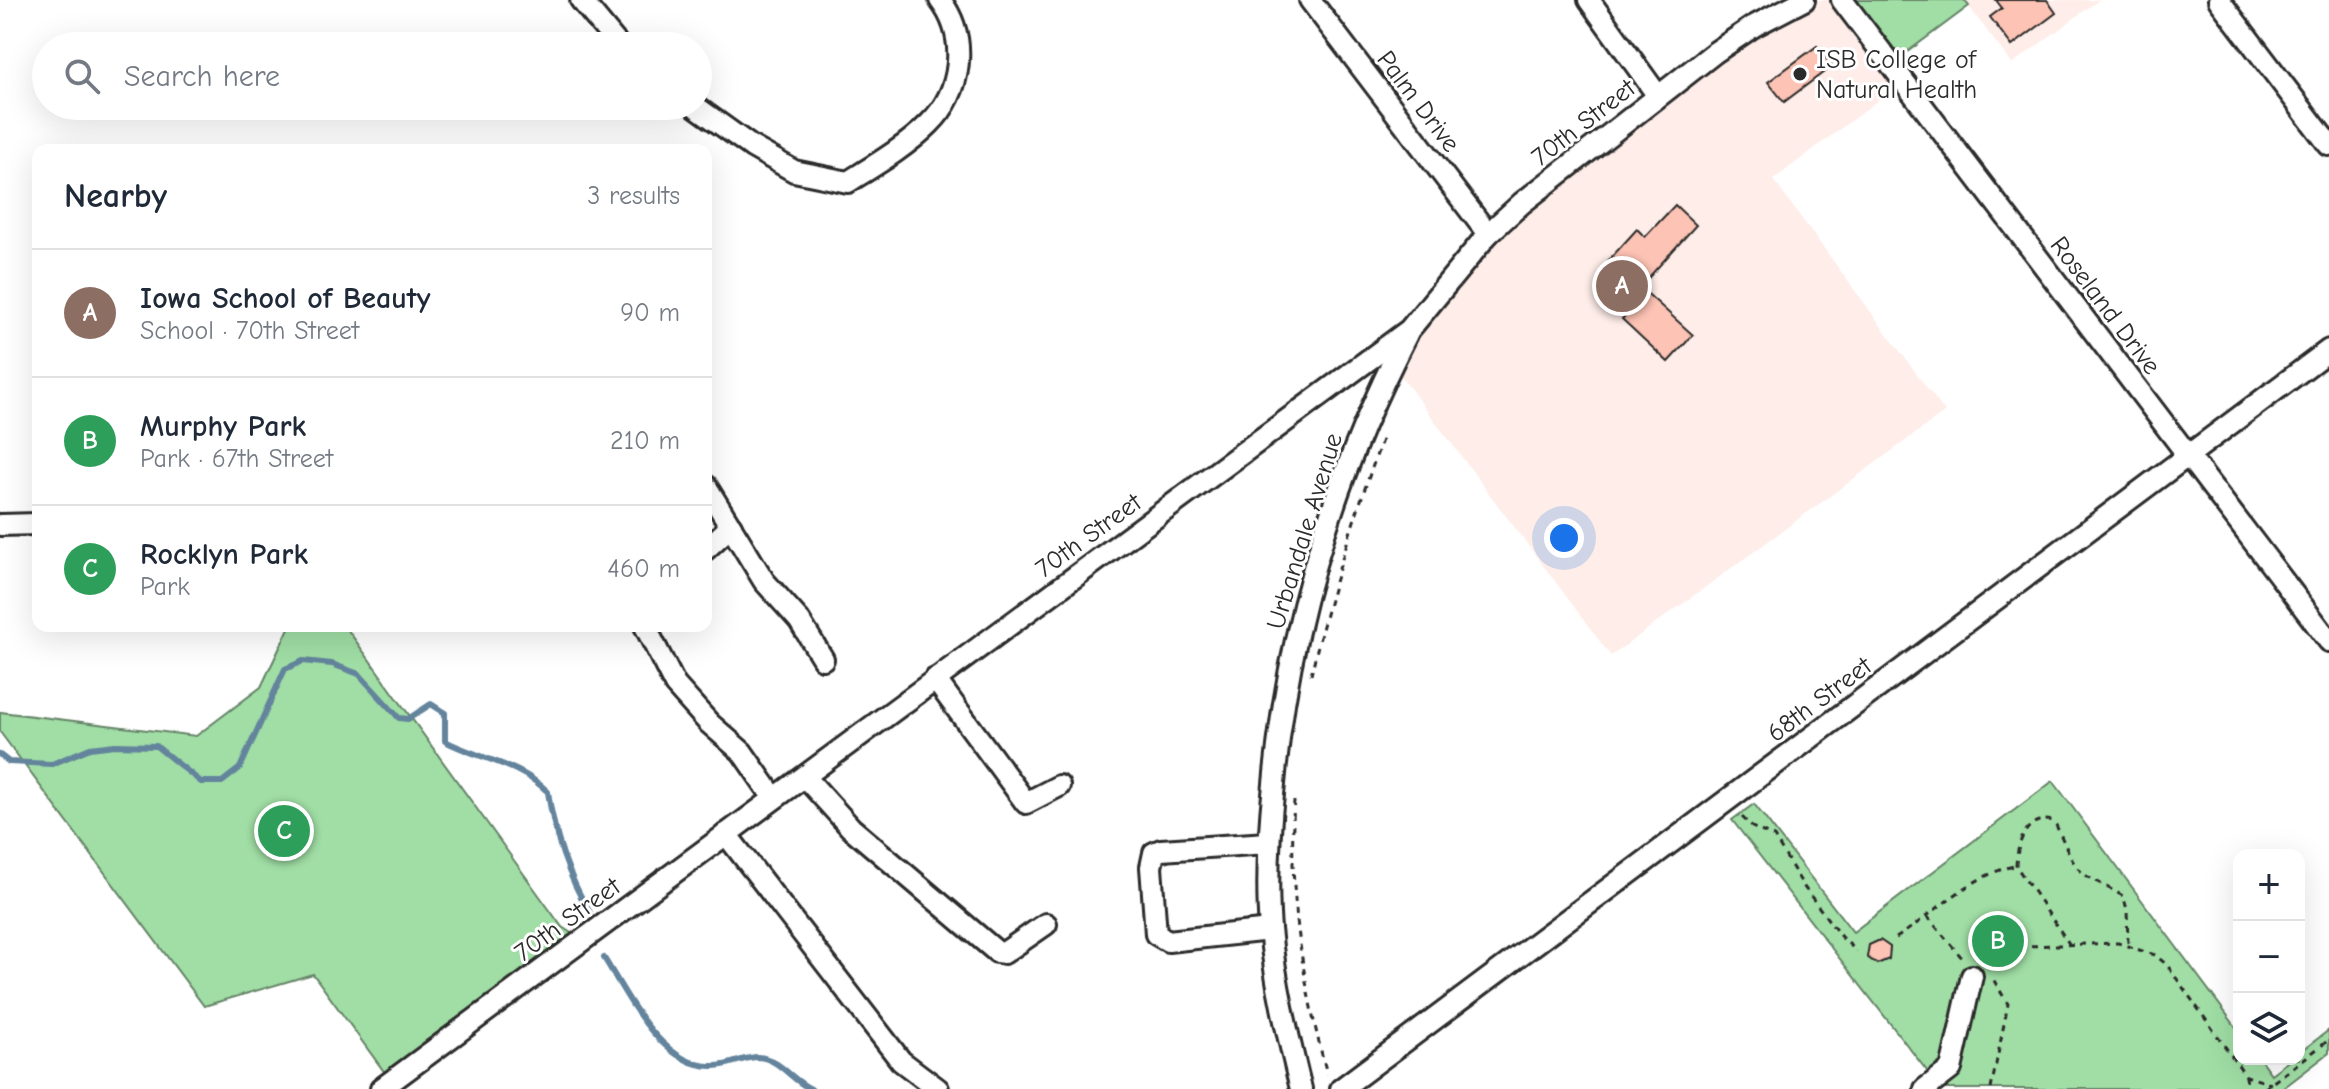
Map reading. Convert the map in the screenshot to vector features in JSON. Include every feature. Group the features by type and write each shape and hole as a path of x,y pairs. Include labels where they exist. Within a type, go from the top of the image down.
{"street":[{"path":"581,0 607,32"},
{"path":"712,118 752,147 794,171 848,182 930,123 950,92 959,67 958,43 953,24 940,0"},
{"name":"Palm Drive","path":"1310,0 1488,234"},
{"path":"1589,0 1658,96"},
{"name":"70th Street","path":"381,1089 1409,330 1488,234 1545,184 1754,26 1804,0"},
{"name":"Roseland Drive","path":"1842,0 2329,641"},
{"path":"2219,0 2329,145"},
{"name":"Urbandale Avenue","path":"1301,1089 1282,1010 1270,930 1268,843 1279,727 1304,602 1341,481 1409,330"},
{"name":"68th Street","path":"1334,1081 2329,350"},
{"path":"712,496 764,581 799,620 823,659"},
{"path":"0,525 32,524"},
{"path":"712,543 731,526"},
{"path":"648,632 675,685 709,723 742,752 774,798"},
{"path":"935,679 1026,803 1059,786"},
{"path":"805,777 851,828 997,952 1004,953 1046,924"},
{"path":"726,834 901,1061 938,1089"},
{"path":"1268,843 1161,850 1154,853 1151,867 1156,934 1168,941 1270,930"},
{"path":"1925,1089 1951,1069 1977,968"}],"path":[{"path":"1309,683 1319,636 1355,516 1388,423 1369,415"},
{"path":"1295,789 1292,869 1296,914 1314,1024 1334,1081"},
{"path":"1742,817 1752,827 1774,837 1804,887 1841,937 1857,951"},
{"path":"2070,945 2016,866 2018,845 2025,832 2042,819 2053,821 2072,860 2083,874 2119,892 2126,901 2128,945"},
{"path":"1896,938 1980,878 2016,866"},
{"path":"1927,916 2008,1004 1991,1089"},
{"path":"1977,968 2017,948 2070,945 2118,943 2162,959 2246,1076 2247,1089"},
{"path":"2264,1089 2329,1040"},
{"path":"2246,1076 2271,1084"}],"shaded area":[{"path":"1804,0 1842,0 1903,81 1773,180 1945,412 1611,656 1392,364 1522,203"},
{"path":"1964,0 2099,0 2012,64"}],"green space":[{"path":"1842,0 1964,0 1969,6 1891,64"},
{"path":"287,632 349,632 562,927 582,940 391,1081 313,974 204,1006 0,732 0,712 196,736 261,687"},
{"path":"2053,781 2233,1023 2233,1065 2264,1065 2271,1074 2283,1065 2305,1065 2305,1048 2329,1030 2329,1053 2282,1089 1941,1089 1732,820 1754,804 1853,932"}],"building":[{"path":"1996,0 2047,0 2056,13 2012,46 1990,17 2002,8"},
{"name":"ISB College of Natural Health","path":"1817,46 1832,66 1784,102 1768,82"},
{"path":"1675,205 1696,225 1640,287 1693,335 1668,362 1622,319 1631,310 1601,283 1615,267 1608,261 1637,229 1645,237"},
{"path":"1880,940 1890,947 1889,959 1877,964 1867,957 1869,945"}],"waterway":[{"path":"0,755 9,762 52,764 90,748 156,746 201,782 222,782 240,768 285,669 303,661 332,664 359,674 399,718 408,719 431,704 445,713 445,741 512,768 548,792 563,854 590,913"},
{"path":"604,958 649,1027 679,1056 696,1064 715,1066 753,1057 766,1058 811,1089"}],"place":[{"name":"ISB College of Natural Health","path":"1800,74"},
{"name":"Iowa School of Beauty","path":"1622,286"},
{"name":"Rocklyn Park","path":"284,831"},
{"name":"Murphy Park","path":"1998,941"}]}
